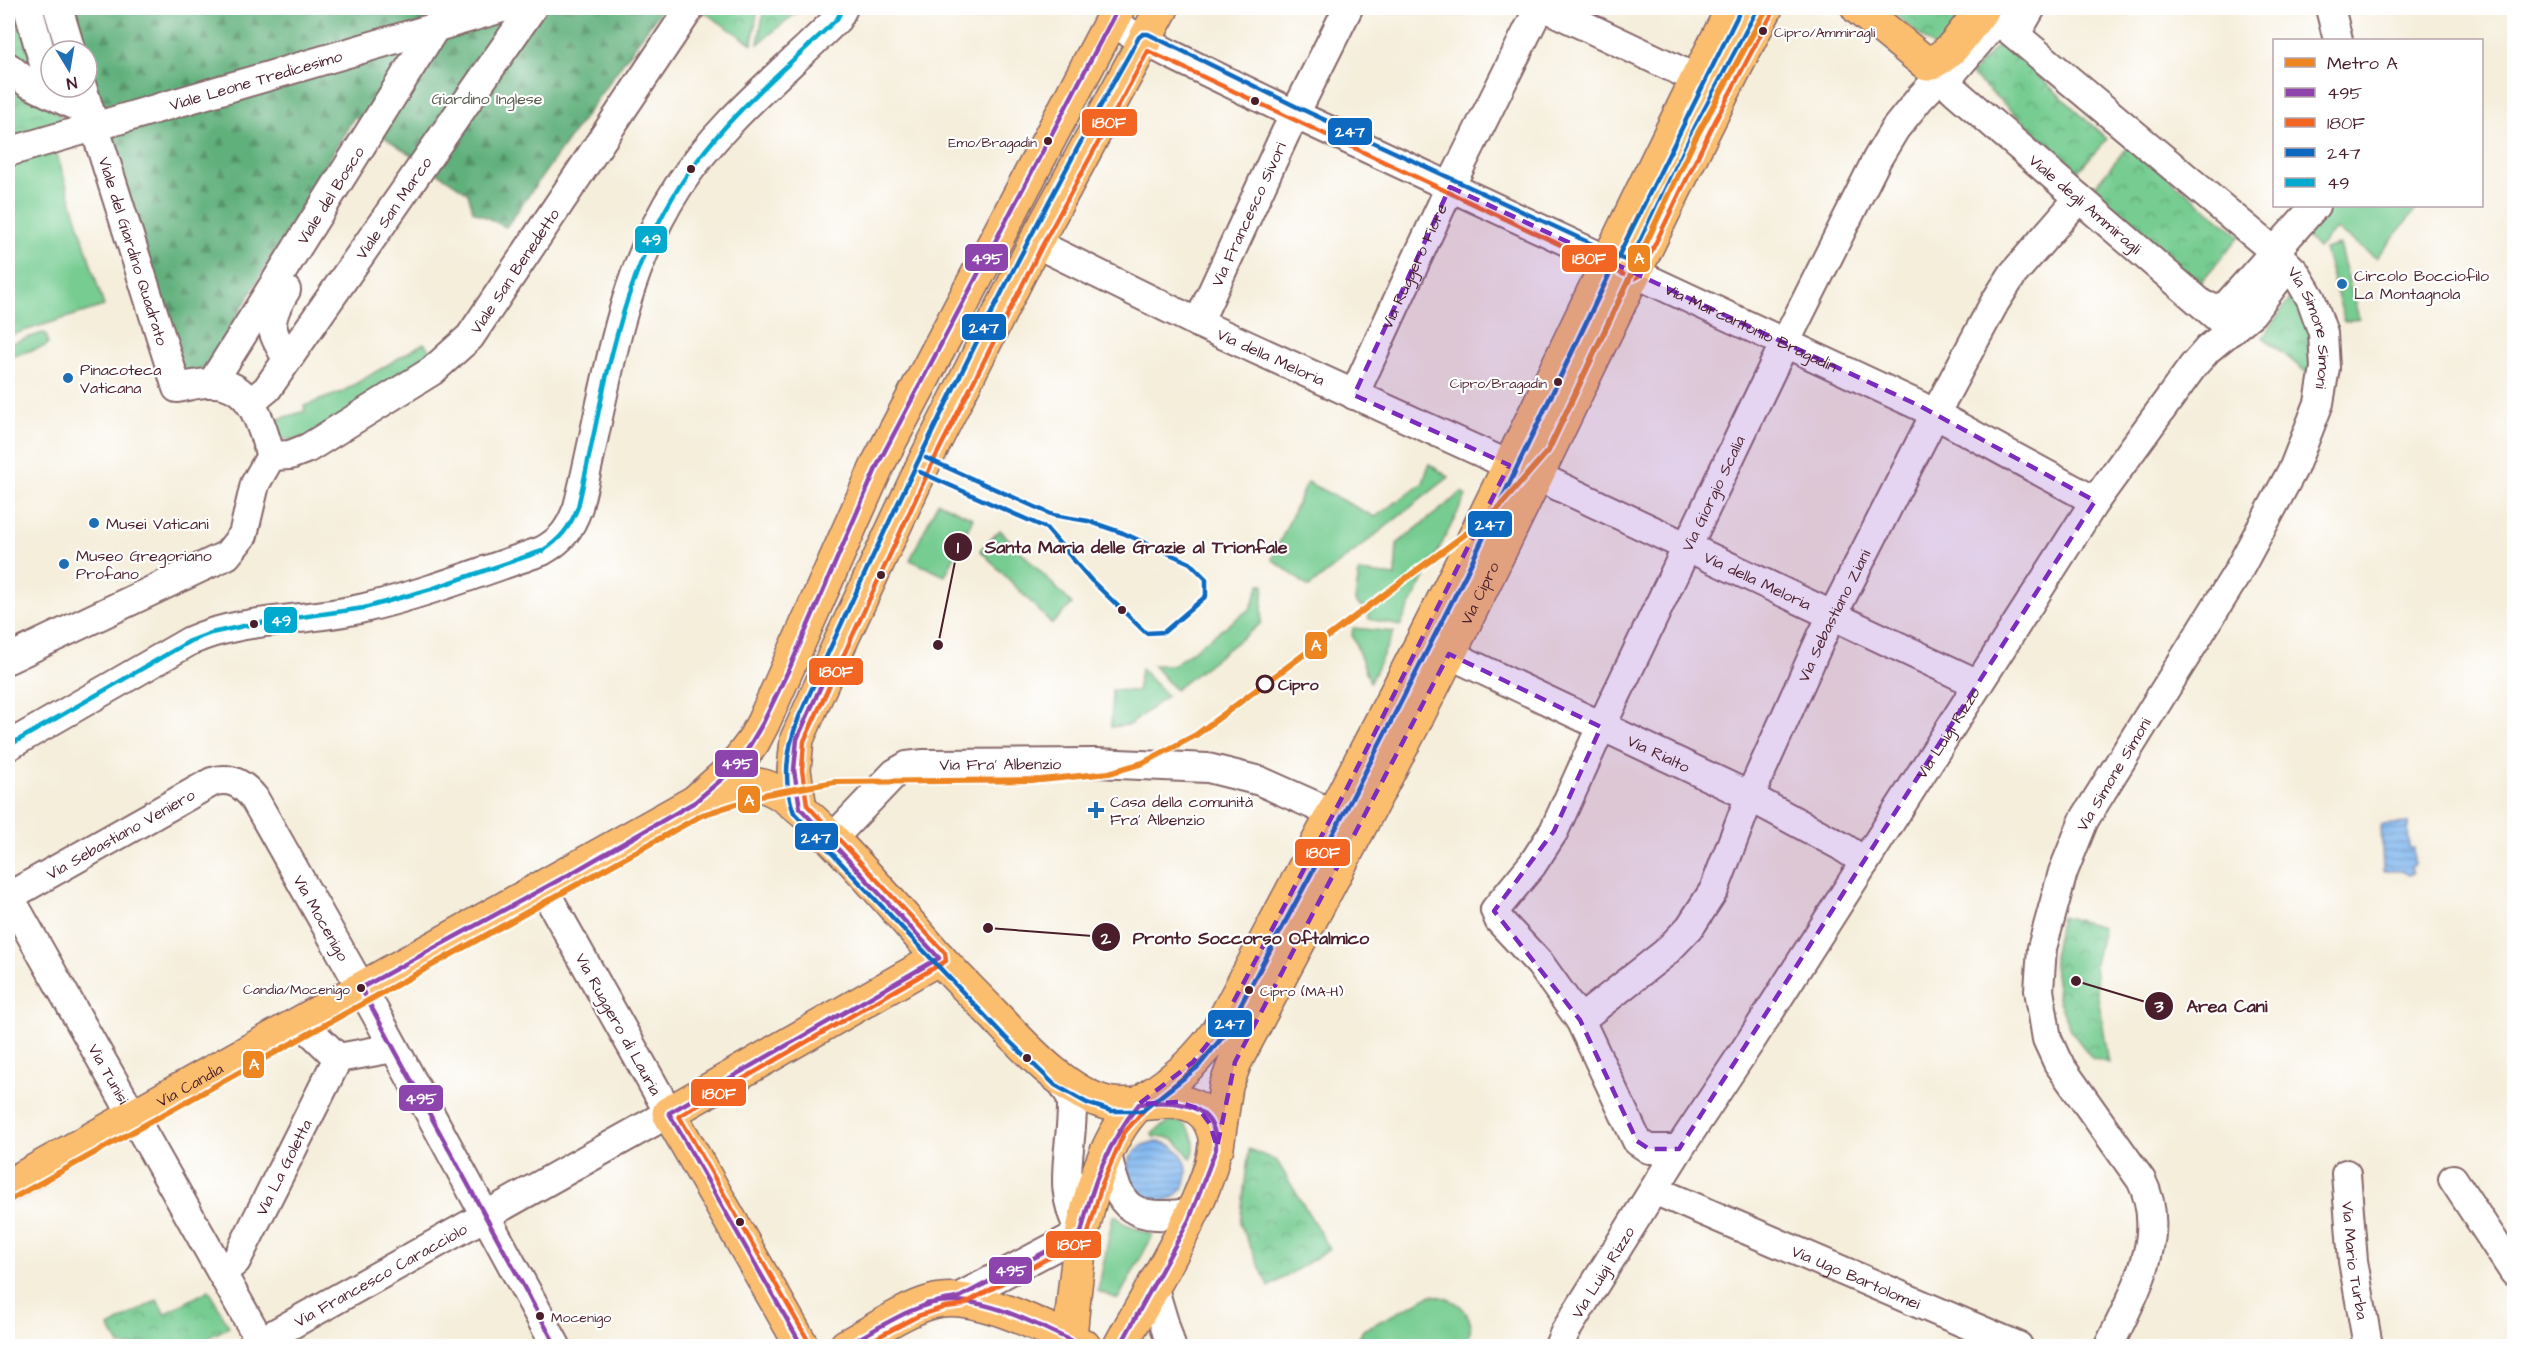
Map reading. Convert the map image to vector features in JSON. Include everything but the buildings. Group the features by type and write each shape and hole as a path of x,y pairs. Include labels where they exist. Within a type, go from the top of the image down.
{"main road":[{"path":"800,808 794,770 797,739 916,480 1035,243 1162,8"},
{"name":"Via Cipro","path":"1217,1147 1226,1086 1235,1062 1449,654 1523,471 1620,266 1697,79 1733,8"},
{"name":"Via Cipro","path":"1620,266 1703,128 1766,8"},
{"name":"Viale degli Ammiragli","path":"1858,8 1933,70"},
{"name":"Via Candia","path":"8,1186 695,802 729,773 763,723 879,464 1114,15"},
{"path":"1933,70 1938,61 1949,51 1995,17"},
{"name":"Via Cipro","path":"1139,1104 1188,1067 1218,1031 1334,814 1459,571 1523,471"},
{"path":"695,802 735,788 759,785 769,788 800,808 939,958 1060,1079 1104,1103 1139,1104 1174,1101 1199,1109 1210,1124 1217,1147 1193,1212 1120,1347"},
{"name":"Via Francesco Caracciolo","path":"669,1113 939,958"},
{"path":"846,1347 923,1305 958,1298 1004,1312 1074,1344 1072,1303 1081,1233 1087,1208 1117,1131 1139,1104"},
{"name":"Via Ruggero di Lauria","path":"669,1113 802,1347"}],"street":[{"path":"28,8 46,71 75,109"},
{"path":"58,8 67,39"},
{"name":"Viale Leone Tredicesimo","path":"8,152 75,109 442,17 502,8"},
{"name":"Viale San Marco","path":"250,403 267,388 532,8"},
{"name":"Viale San Benedetto","path":"271,456 290,455 308,448 432,370 470,337 690,8"},
{"path":"8,746 190,641 207,634 230,627 364,608 542,551 559,541 568,532 578,507 629,293 656,224 678,187 706,150 741,112 837,19 843,8"},
{"name":"Via Francesco Sivori","path":"1198,323 1294,114 1348,8"},
{"name":"Via Ruggero Fiore","path":"1354,395 1450,187 1539,8"},
{"path":"1547,8 1697,79"},
{"path":"1995,17 2031,8"},
{"path":"2330,8 2338,39"},
{"name":"Via Marcantonio Bragadin","path":"1114,15 1145,41 1294,114 1935,414 2095,501"},
{"name":"Viale del Bosco","path":"212,383 442,17"},
{"path":"1995,17 2282,259"},
{"path":"8,67 28,83 75,109"},
{"name":"Viale degli Ammiragli","path":"1933,70 2232,330"},
{"name":"Via Giorgio Scalia","path":"1581,1020 1540,964 1499,920 1494,911 1532,865 1554,831 1601,727 1785,343 1877,159 1933,70"},
{"name":"Viale del Giardino Quadrato","path":"75,109 177,388 212,383 222,384 244,394 256,410 271,456"},
{"path":"287,359 273,331 272,311 378,144"},
{"name":"Via Sebastiano Ziani","path":"1581,1020 1650,966 1690,927 1702,910 1721,875 1750,796 1833,614 1935,414 1995,302 2013,274 2079,198"},
{"path":"2206,307 2219,308 2227,305 2282,259 2314,207"},
{"name":"Via della Meloria","path":"1035,243 1198,323 1833,614 1978,684"},
{"name":"Via Luigi Rizzo","path":"1559,1347 1565,1332 1678,1149 1865,862 2095,501 2193,366 2208,350 2252,313 2282,259"},
{"name":"Via Simone Simoni","path":"2109,1347 2150,1248 2152,1224 2150,1202 2147,1191 2135,1170 2052,1051 2041,1014 2039,963 2054,902 2078,832 2236,575 2294,467 2314,419 2323,384 2325,354 2323,333 2312,299 2282,259"},
{"path":"8,658 227,555 243,534 255,484 271,456"},
{"path":"805,627 809,634 819,642 828,643 843,639"},
{"name":"Via Rialto","path":"1449,654 1750,796 1865,862"},
{"name":"Via Fra' Albenzio","path":"831,840 895,773 907,766 924,765 1096,763 1208,768 1260,781 1334,814"},
{"name":"Via Sebastiano Veniero","path":"8,896 207,784 218,780 234,781"},
{"name":"Via Mocenigo","path":"234,781 254,798 361,988 556,1347"},
{"name":"Via Ruggero di Lauria","path":"543,888 669,1113"},
{"name":"Via Tunisi","path":"8,896 223,1272 261,1344"},
{"path":"1581,1020 1635,1137 1647,1148 1678,1149"},
{"path":"300,1021 338,1058 394,1048"},
{"name":"Via La Goletta","path":"223,1272 236,1261 338,1058"},
{"path":"958,1298 1081,1233 1071,1213 1067,1196 1066,1169 1072,1106 1071,1097 1060,1079"},
{"name":"Via Francesco Caracciolo","path":"261,1344 669,1113"},
{"path":"1107,1152 1115,1188 1122,1200 1132,1208 1153,1215 1193,1212"},
{"name":"Via Mario Turba","path":"2346,1174 2353,1261 2368,1347"},
{"path":"2453,1179 2514,1272"},
{"name":"Via Ugo Bartolomei","path":"1651,1195 1696,1208 2018,1347"},
{"path":"1153,1286 1171,1347"}],"highlighted area":[{"path":"1450,187 1920,406 2095,501 1679,1149 1649,1149 1637,1141 1580,1020 1494,911 1554,831 1601,727 1449,654 1235,1062 1217,1147 1210,1124 1199,1109 1179,1102 1139,1104 1193,1062 1218,1031 1347,788 1509,465 1354,395"}],"green space":[{"path":"8,8 21,8 36,74 8,54"},
{"name":"Giardino Inglese","path":"67,8 662,8 506,227 473,211 468,193 354,117 206,369 184,373 97,99 99,99 99,39 77,39"},
{"path":"698,8 758,8 752,44"},
{"path":"764,8 802,8 758,44"},
{"path":"1887,8 1961,8 1968,14 1938,50"},
{"path":"2001,41 2107,139 2078,171 1971,74"},
{"path":"8,79 48,104 63,122 16,142 8,132"},
{"path":"2129,145 2240,236 2199,284 2089,193"},
{"path":"55,148 104,306 8,336 8,163"},
{"path":"2323,207 2418,207 2376,258 2336,229 2318,248 2304,234"},
{"name":"Circolo Bocciofilo La Montagnola","path":"2339,245 2359,318 2345,322 2324,249"},
{"path":"2294,293 2308,316 2312,377 2263,337"},
{"path":"46,334 48,342 46,346 8,357 8,344"},
{"path":"424,343 432,353 431,358 309,438 291,440 276,437 269,422 305,411 304,406 342,392"},
{"path":"1429,464 1449,477 1309,587 1272,559 1307,482 1375,517 1423,483"},
{"path":"1462,492 1466,496 1400,626 1369,619 1367,607 1360,606 1355,601 1359,572 1395,576 1397,544"},
{"path":"938,502 973,518 945,576 910,560"},
{"path":"1000,530 1072,604 1052,624 980,550"},
{"path":"1260,584 1264,584 1261,623 1175,690 1153,665 1173,665 1251,608"},
{"path":"1353,628 1394,632 1370,682 1352,635"},
{"path":"1141,669 1167,696 1129,725 1111,727 1112,690 1137,691"},
{"path":"2061,916 2103,927 2095,964 2109,1063 2092,1058 2070,1030 2058,998 2053,957"},
{"path":"1172,1121 1181,1122 1191,1134 1194,1149 1191,1159 1180,1145 1171,1139 1153,1137 1152,1134 1160,1127"},
{"path":"1249,1149 1277,1161 1330,1249 1269,1287 1240,1224"},
{"path":"1113,1216 1117,1216 1123,1223 1153,1235 1118,1299 1098,1291"},
{"path":"209,1290 229,1327 193,1346 120,1346 109,1327 157,1300 165,1314"},
{"path":"1431,1295 1450,1300 1465,1311 1470,1326 1469,1336 1464,1346 1355,1346 1363,1330"}],"water":[{"path":"2408,823 2409,848 2414,848 2414,864 2411,867 2413,873 2409,875 2404,871 2383,871 2381,825"},
{"path":"1157,1142 1174,1147 1182,1155 1187,1172 1182,1189 1174,1197 1157,1202 1140,1197 1132,1189 1127,1172 1132,1155 1140,1147"}],"metro line":[{"name":"A","path":"8,1201 702,815 767,794 835,782 1041,780 1109,773 1143,763 1196,735 1495,512 1548,451 1696,137 1767,8"}],"transit line":[{"name":"49","path":"8,746 190,641 211,633 253,624 364,608 431,589 542,551 559,538 572,521 578,507 607,374 632,286 648,244 669,204 694,165 726,126 837,19 843,8"},
{"name":"495","path":"556,1346 361,988 570,874 695,802 729,773 747,750 790,667 878,464 1118,8"},
{"name":"247","path":"1740,11 1618,257 1630,262 1696,125 1758,8"},
{"name":"180F","path":"809,1342 679,1116 946,961 945,953 807,805 802,770 804,741 930,468 1042,246 1148,51 1633,279 1640,275 1710,131 1773,11"},
{"name":"247","path":"1605,250 1297,107 1148,34 1139,37 1004,288 878,544 799,717 791,740 787,776 794,813 1005,1037 1055,1085 1087,1103 1111,1111 1142,1111 1198,1067 1224,1035 1352,798 1466,574 1611,270"},
{"name":"180F","path":"861,1346 918,1316 945,1307 962,1305 1087,1237 1102,1184 1124,1133 1145,1109 1196,1067 1225,1035 1352,798 1466,574 1638,215"},
{"name":"247","path":"920,472 1046,528 1091,580 1146,633 1164,632 1206,596 1206,579 1190,563 1123,533 1088,521 1053,515 926,458"},
{"name":"495","path":"802,1346 669,1113 939,958 800,808 794,770 797,739 825,677"},
{"name":"495","path":"846,1346 914,1310 928,1304 958,1298 1081,1233 1102,1165 1118,1133 1139,1104 1166,1103 1191,1107 1210,1121 1215,1133 1216,1149 1189,1220 1120,1346"},
{"name":"495","path":"926,1304 945,1301 964,1302 1000,1310 1070,1340 1069,1346"}],"place":[{"name":"Cipro/Ammiragli","path":"1763,31"},
{"name":"Emo/Bragadin","path":"1048,141"},
{"name":"Circolo Bocciofilo La Montagnola","path":"2342,284"},
{"name":"Pinacoteca Vaticana","path":"68,378"},
{"name":"Cipro/Bragadin","path":"1558,382"},
{"name":"Musei Vaticani","path":"94,523"},
{"name":"Museo Gregoriano Profano","path":"64,564"},
{"name":"Santa Maria delle Grazie al Trionfale","path":"938,645"},
{"name":"Cipro","path":"1265,684"},
{"name":"Casa della comunità Fra' Albenzio","path":"1096,810"},
{"name":"Pronto Soccorso Oftalmico","path":"988,928"},
{"name":"Area Cani","path":"2076,981"},
{"name":"Candia/Mocenigo","path":"361,988"},
{"name":"Cipro (MA-H)","path":"1249,990"},
{"name":"Mocenigo","path":"540,1316"}]}
